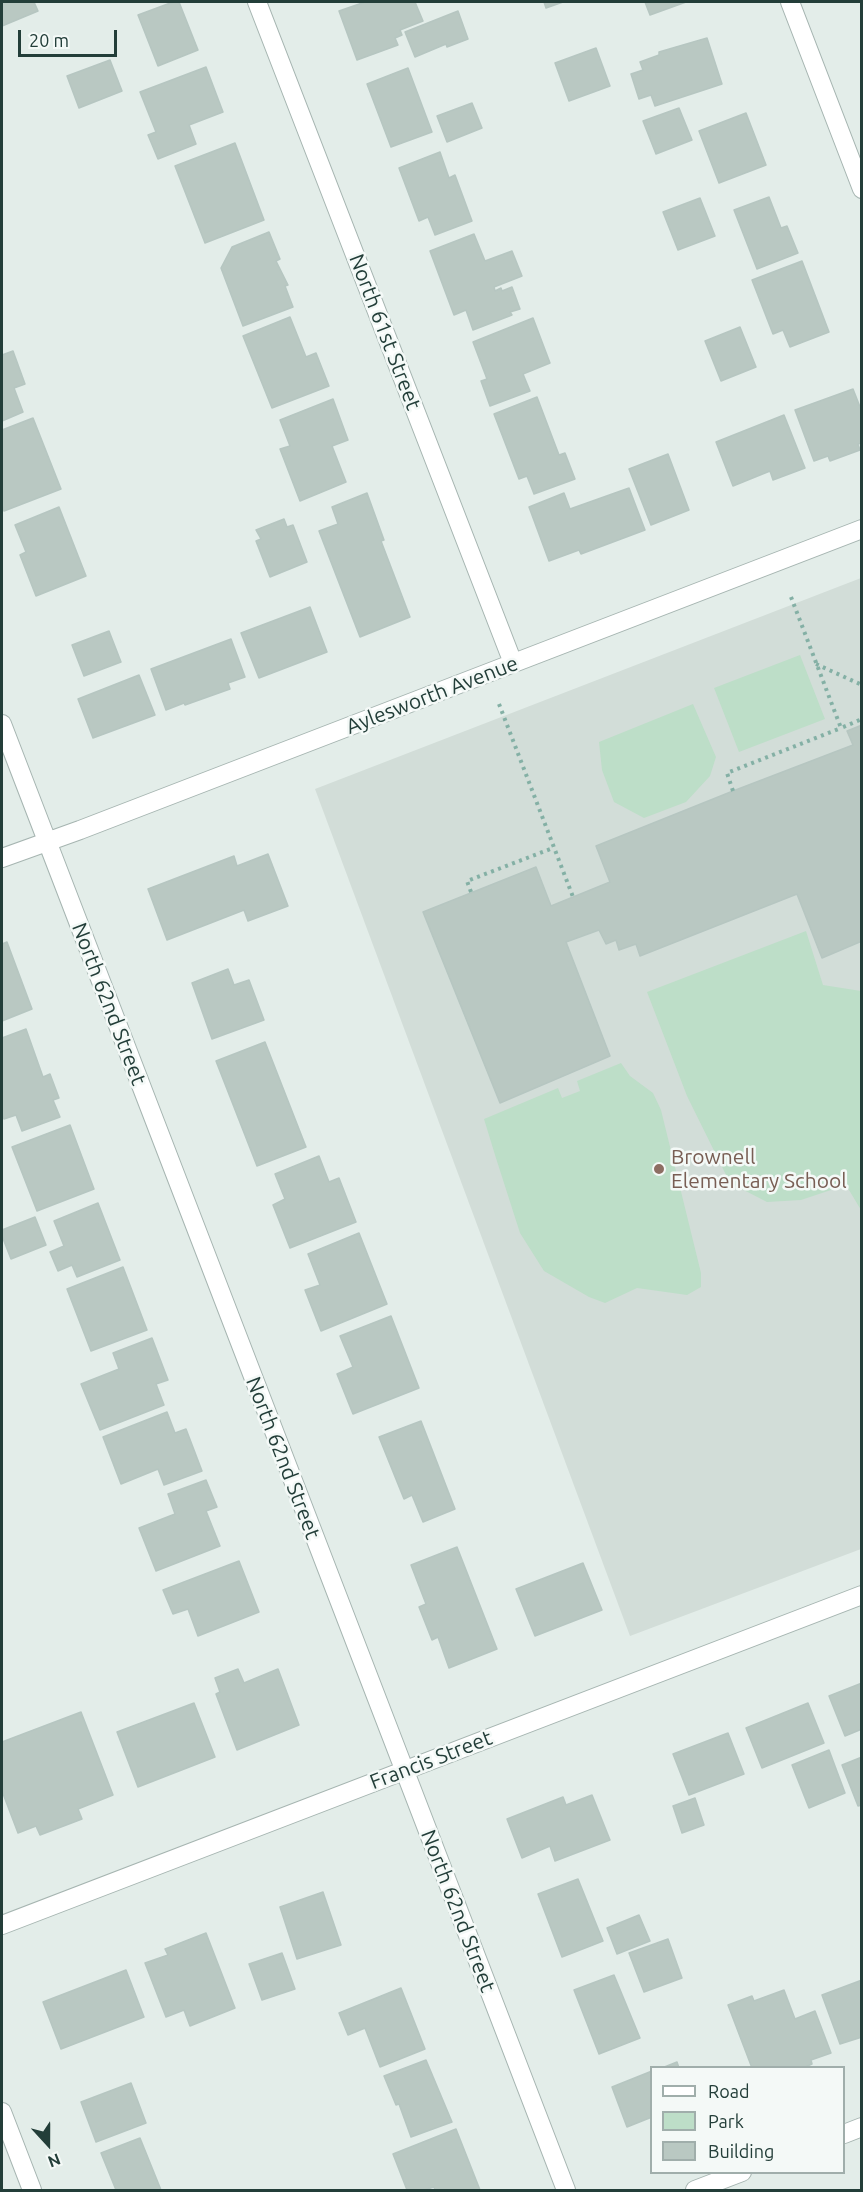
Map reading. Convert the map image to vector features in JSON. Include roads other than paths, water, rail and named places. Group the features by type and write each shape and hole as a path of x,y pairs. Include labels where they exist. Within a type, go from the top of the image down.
{"street":[{"name":"North 61st Street","path":"257,2 513,663"},
{"path":"790,2 861,189"},
{"name":"Aylesworth Avenue","path":"2,858 861,530"},
{"name":"North 62nd Street","path":"2,724 566,2190"},
{"name":"Francis Street","path":"2,1925 861,1595"},
{"path":"2,2112 32,2190"},
{"path":"845,2133 861,2127"},
{"path":"694,2190 737,2174"}],"place":[{"name":"Brownell Elementary School","path":"659,1169"}]}
